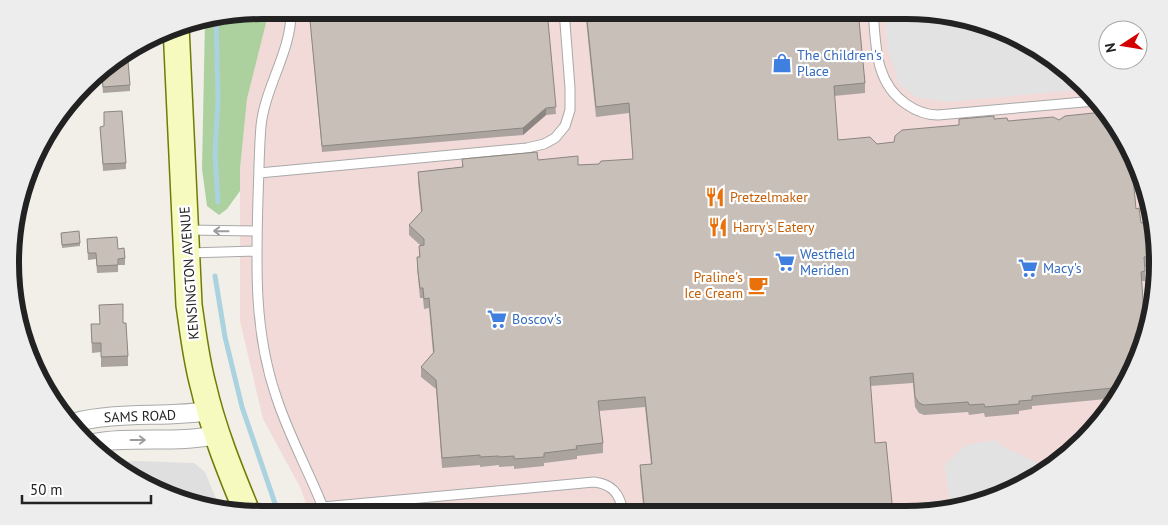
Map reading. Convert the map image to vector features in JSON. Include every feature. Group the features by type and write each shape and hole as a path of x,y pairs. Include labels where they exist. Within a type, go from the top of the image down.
{"main road":[{"name":"KENSINGTON AVENUE","path":"176,35 189,305 195,346 209,411 246,506"}],"street":[{"name":"SAMS ROAD","path":"78,421 90,418 121,415 184,414 209,411"},
{"name":"SAMS ROAD","path":"99,443 122,440 186,440 217,435"}],"lane":[{"path":"290,19 288,39 265,103 261,125 256,251 261,337 276,396 323,506"},
{"path":"259,173 520,149 544,144 555,138 565,126 570,110 565,19"},
{"path":"874,19 878,65 884,80 894,95 920,112 938,115 1089,102"},
{"path":"186,241 257,231"},
{"path":"186,241 256,251"},
{"path":"358,506 594,482 612,487 618,494 622,506"},
{"path":"385,502 385,506"}],"shaded area":[{"name":"Westfield Meriden","path":"266,19 921,19 953,23 999,37 1041,60 1078,90 1108,127 1131,169 1145,215 1149,247 1149,278 1145,310 1131,356 1117,384 1099,411 1078,435 1054,456 1027,474 999,488 953,502 921,506 307,506 300,487 263,419 240,321 240,169 247,99"},
{"path":"885,19 921,19 953,23 999,37 1027,51 1054,69 1078,90 946,102 916,97 899,84 888,49"},
{"path":"1142,205 1149,247 1149,276"},
{"path":"995,440 1000,445 1042,465 999,488 953,502 924,506 924,502 949,500 945,464 966,445"},
{"path":"123,462 194,463 205,472 217,502 169,488"}],"green space":[{"path":"247,19 267,19 247,99 240,169 240,191 227,209 219,215 207,206 202,169 205,26"}],"building":[{"path":"310,19 548,19 556,107 546,108 523,128 322,146"},
{"name":"Westfield Meriden","path":"587,19 859,19 865,83 834,86 838,140 870,137 877,144 894,142 895,136 902,130 959,125 959,119 994,116 994,119 1007,118 1008,121 1053,117 1059,120 1065,116 1098,113 1117,141 1131,169 1136,209 1139,208 1141,223 1146,222 1149,256 1144,257 1145,271 1141,272 1144,314 1131,356 1115,388 1032,396 1032,400 1019,401 1019,404 985,407 984,404 969,405 968,402 924,405 919,403 915,397 913,373 870,377 875,443 886,442 892,506 644,506 640,465 652,464 645,397 598,401 603,443 576,446 577,449 544,453 544,457 514,459 514,456 480,457 480,455 442,458 436,380 421,367 434,352 429,298 424,299 423,288 420,288 418,272 417,257 420,257 419,246 424,245 424,239 409,225 422,211 418,172 463,167 462,159 537,152 538,160 578,156 578,165 633,159 629,103 596,107"},
{"path":"128,61 130,85 103,87 102,79"},
{"path":"122,111 126,163 103,164 100,127 104,126 104,112"},
{"path":"79,231 80,243 62,245 61,233"},
{"path":"117,237 118,249 124,248 125,258 118,259 118,265 97,266 96,253 88,253 87,239"},
{"path":"123,304 123,323 126,323 128,356 101,357 101,343 92,343 91,324 100,324 99,305"}],"waterway":[{"path":"216,23 218,100 215,153 218,202"},
{"path":"215,276 225,337 242,407 276,506"}],"place":[{"name":"The Children's Place","path":"782,63"},
{"name":"Pretzelmaker","path":"715,197"},
{"name":"Harry's Eatery","path":"718,227"},
{"name":"Westfield Meriden","path":"785,262"},
{"name":"Macy's","path":"1028,268"},
{"name":"Praline's Ice Cream","path":"758,285"},
{"name":"Boscov's","path":"497,319"}]}
